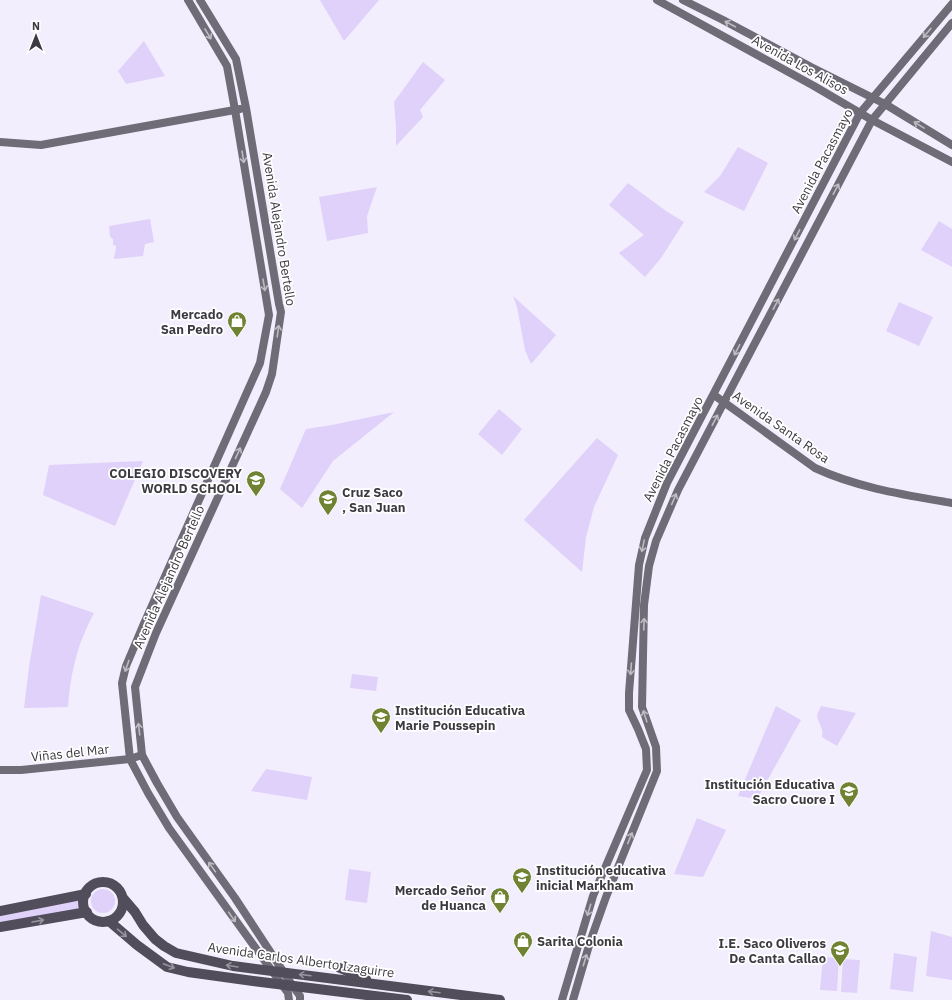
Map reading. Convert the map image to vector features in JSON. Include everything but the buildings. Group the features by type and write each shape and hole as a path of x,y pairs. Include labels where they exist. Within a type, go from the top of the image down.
{"main road":[{"name":"Avenida Alejandro Bertello","path":"188,0 227,66 269,315 260,363 143,626 126,666 122,683 130,759 169,828 261,958 288,993 289,1000"},
{"name":"Avenida Alejandro Bertello","path":"200,0 236,59 246,108 281,312 272,374 266,392 156,633 135,686 142,755 177,817 235,898 300,998"},
{"name":"Avenida Los Alisos","path":"657,0 872,120 952,162"},
{"name":"Avenida Los Alisos","path":"683,0 811,67 873,97 952,145"},
{"name":"Avenida Pacasmayo","path":"562,1000 593,896 648,770 646,750 638,728 628,710 639,565 645,538 667,483 860,113 952,4"},
{"name":"Avenida Pacasmayo","path":"573,1000 590,942 606,897 657,771 656,747 642,707 644,605 649,566 656,541 678,490 872,120 952,23"},
{"path":"0,142 40,145 246,108"},
{"name":"Avenida Santa Rosa","path":"714,395 815,468 828,474 857,483 908,495 952,503"},
{"path":"632,649 643,650"},
{"name":"Viñas del Mar","path":"0,770 21,770 130,759 142,755"},
{"path":"635,800 644,804"},
{"path":"105,882 115,886 123,898 123,906 120,912 115,918 109,921 98,921 91,918 84,905 86,894 93,885 105,882"},
{"path":"0,912 86,894"},
{"name":"Avenida Carlos Alberto Izaguirre","path":"123,898 155,939 176,953 233,966 500,1000"},
{"path":"0,927 87,912"},
{"name":"Avenida Carlos Alberto Izaguirre","path":"109,921 136,945 167,967 188,972 407,1000"},
{"path":"340,968 377,984"},
{"path":"353,1000 381,997"}],"shaded area":[{"path":"320,0 379,0 344,41"},
{"path":"144,41 165,76 126,84 118,71"},
{"path":"423,62 445,80 420,110 423,117 396,146 394,102"},
{"path":"738,147 768,163 744,211 704,192 720,176"},
{"path":"628,183 666,211 684,222 661,258 645,277 619,253 644,235 609,205"},
{"path":"377,187 367,216 368,233 327,241 319,197"},
{"path":"150,219 154,242 145,244 143,256 114,259 116,246 113,245 113,239 110,237 109,226"},
{"path":"939,221 952,229 952,267 921,250"},
{"path":"513,296 556,335 531,364 525,350 517,307"},
{"path":"899,302 933,317 919,346 886,331"},
{"path":"499,409 522,429 502,455 478,434"},
{"path":"394,412 333,461 302,508 280,489 306,429"},
{"path":"597,438 618,455 594,507 586,537 582,572 524,520"},
{"path":"143,461 115,526 43,495 49,465"},
{"path":"41,595 94,613 79,647 73,670 68,707 24,708"},
{"path":"352,674 378,677 376,691 350,688"},
{"path":"776,706 801,720 757,799 738,796"},
{"path":"821,706 856,713 837,746 822,737 822,728 818,721 817,715"},
{"path":"266,769 312,777 307,800 251,791"},
{"path":"697,818 726,830 703,877 674,874"},
{"path":"349,869 371,872 367,903 345,900"},
{"path":"103,889 112,892 115,901 112,910 103,913 94,910 91,901 94,892"},
{"path":"80,899 82,909 0,924 0,916"},
{"path":"931,931 952,937 952,980 926,976"},
{"path":"894,953 917,957 913,992 890,989"},
{"path":"823,957 839,958 837,991 820,990"},
{"path":"843,959 860,960 857,993 841,992"}],"place":[{"name":"Mercado San Pedro","path":"237,338"},
{"name":"COLEGIO DISCOVERY WORLD SCHOOL","path":"256,497"},
{"name":"Cruz Saco , San Juan","path":"328,516"},
{"name":"Institución Educativa Marie Poussepin","path":"381,734"},
{"name":"Institución Educativa Sacro Cuore I","path":"849,808"},
{"name":"Institución educativa inicial Markham","path":"522,894"},
{"name":"Mercado Señor de Huanca","path":"500,914"},
{"name":"Sarita Colonia","path":"523,958"},
{"name":"I.E. Saco Oliveros De Canta Callao","path":"840,967"}]}
